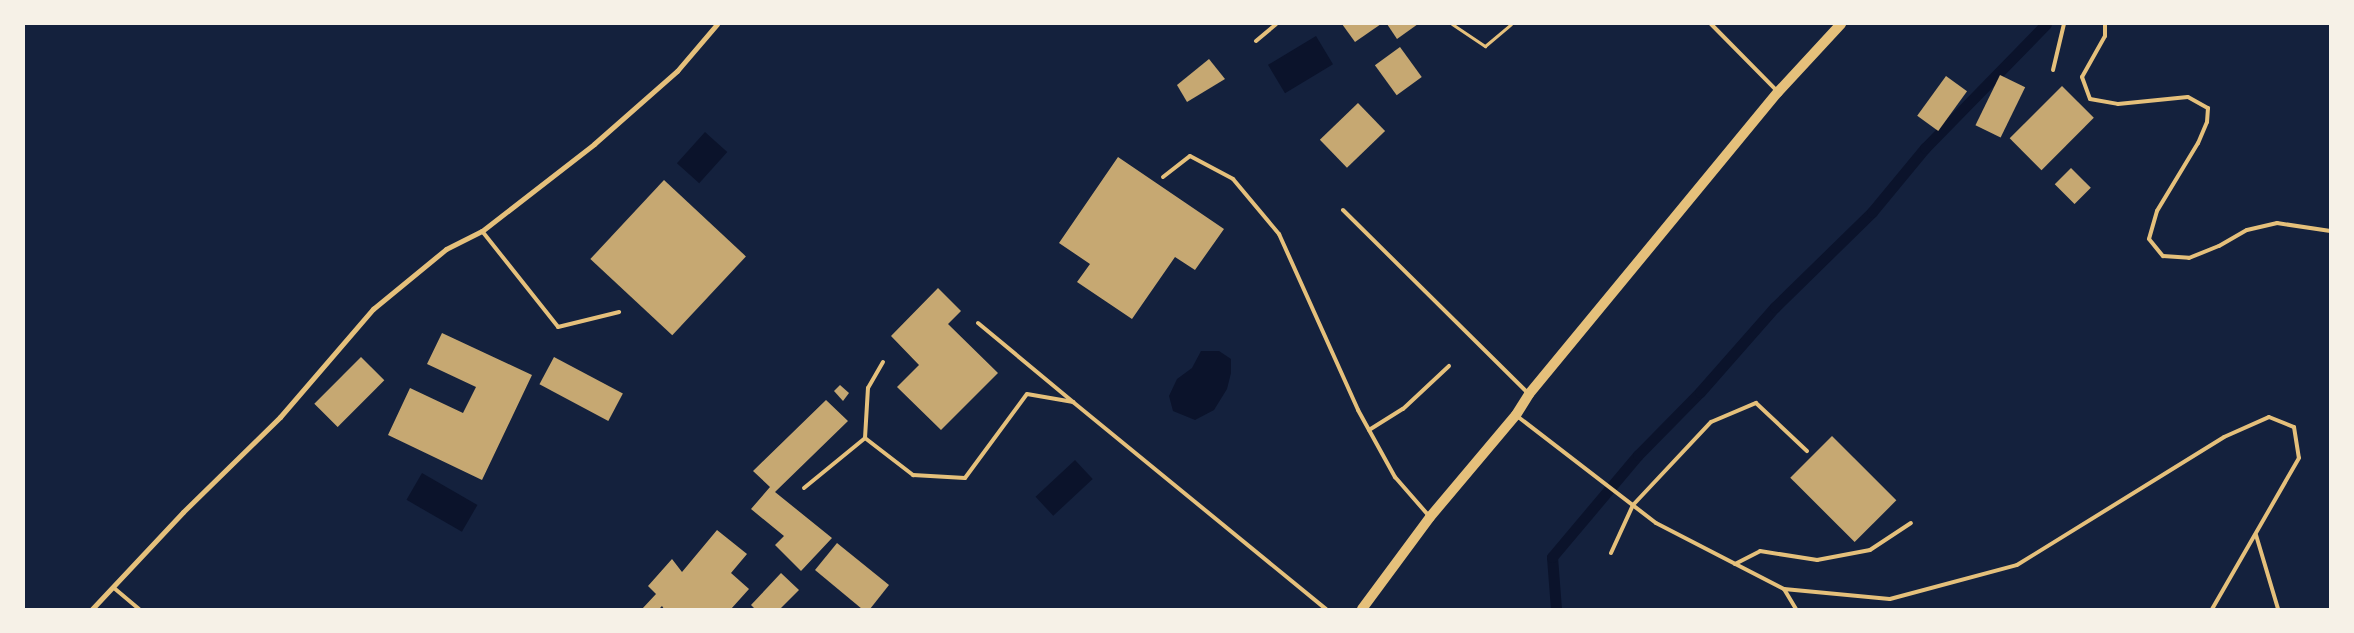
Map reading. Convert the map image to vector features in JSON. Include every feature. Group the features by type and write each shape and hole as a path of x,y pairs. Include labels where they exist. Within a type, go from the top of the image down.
{"main road":[{"path":"1364,608 1430,517 1516,415 1529,394 1778,92 1841,24"}],"street":[{"path":"92,609 114,588 183,512 280,417 373,309 446,249 482,231 601,138 676,70 717,24"}],"lane":[{"path":"1256,41 1276,24"},
{"path":"1711,24 1778,92"},
{"path":"2053,70 2064,24"},
{"path":"2105,24 2105,36 2082,77 2090,99 2118,104 2188,97 2208,108 2207,122 2198,143 2156,211 2148,239 2163,256 2189,258 2219,246 2247,230 2277,223 2330,231"},
{"path":"1163,177 1190,156 1233,179 1279,234 1369,430 1395,477 1430,517"},
{"path":"1343,210 1529,394"},
{"path":"482,231 558,327 619,312"},
{"path":"978,323 1326,609"},
{"path":"804,488 865,438 868,388 883,362"},
{"path":"1369,430 1403,409 1449,366"},
{"path":"865,438 913,475 965,478 1027,394 1073,402"},
{"path":"1611,554 1633,505 1711,422 1756,403 1806,451"},
{"path":"1516,415 1656,523 1784,589 1890,599 2017,565 2216,442 2269,417 2294,428 2299,458 2212,609"},
{"path":"1735,564 1760,551 1818,560 1870,550 1911,522"},
{"path":"2256,534 2278,609"},
{"path":"114,588 139,609"},
{"path":"1784,589 1796,609"}],"path":[{"path":"1452,24 1485,46 1510,24"}],"water":[{"path":"1316,36 1333,64 1285,93 1268,65"},
{"path":"705,132 727,152 699,183 677,163"},
{"path":"1201,351 1219,351 1231,359 1231,373 1227,389 1214,410 1195,420 1173,411 1169,396 1177,379 1192,368"},
{"path":"1075,460 1093,479 1053,516 1036,497"},
{"path":"422,473 477,505 462,532 406,500"}],"building":[{"path":"1342,24 1381,24 1355,42"},
{"path":"1387,24 1418,24 1397,39"},
{"path":"1400,47 1422,77 1397,95 1375,65"},
{"path":"1209,59 1225,79 1187,102 1177,85"},
{"path":"2000,75 2025,87 2001,138 1975,125"},
{"path":"1946,76 1967,91 1938,131 1917,116"},
{"path":"2062,86 2094,118 2041,170 2010,138"},
{"path":"1358,103 1385,131 1347,168 1320,140"},
{"path":"1118,157 1224,229 1195,270 1175,257 1132,319 1077,282 1090,264 1059,243"},
{"path":"2071,168 2091,188 2075,204 2055,184"},
{"path":"664,180 746,256 672,335 590,259"},
{"path":"938,288 961,311 948,324 998,373 941,430 897,387 919,365 891,336"},
{"path":"442,333 532,375 482,480 388,435 410,388 463,413 476,387 427,364"},
{"path":"361,357 384,380 338,427 314,404"},
{"path":"554,357 623,394 608,421 539,384"},
{"path":"840,385 849,393 843,401 834,391"},
{"path":"826,400 848,421 775,492 832,538 801,571 775,545 784,536 751,509 770,487 753,471"},
{"path":"1832,436 1896,500 1855,542 1790,478"},
{"path":"717,530 747,554 731,573 749,589 731,609 664,609 662,606 659,609 642,609 656,594 648,586 672,559 682,572"},
{"path":"837,543 889,585 870,609 862,609 815,570"},
{"path":"781,573 799,590 780,609 755,609 751,605"}],"waterway":[{"path":"1556,609 1552,557 1638,455 1700,392 1775,307 1872,212 1925,148 2046,24"}]}
